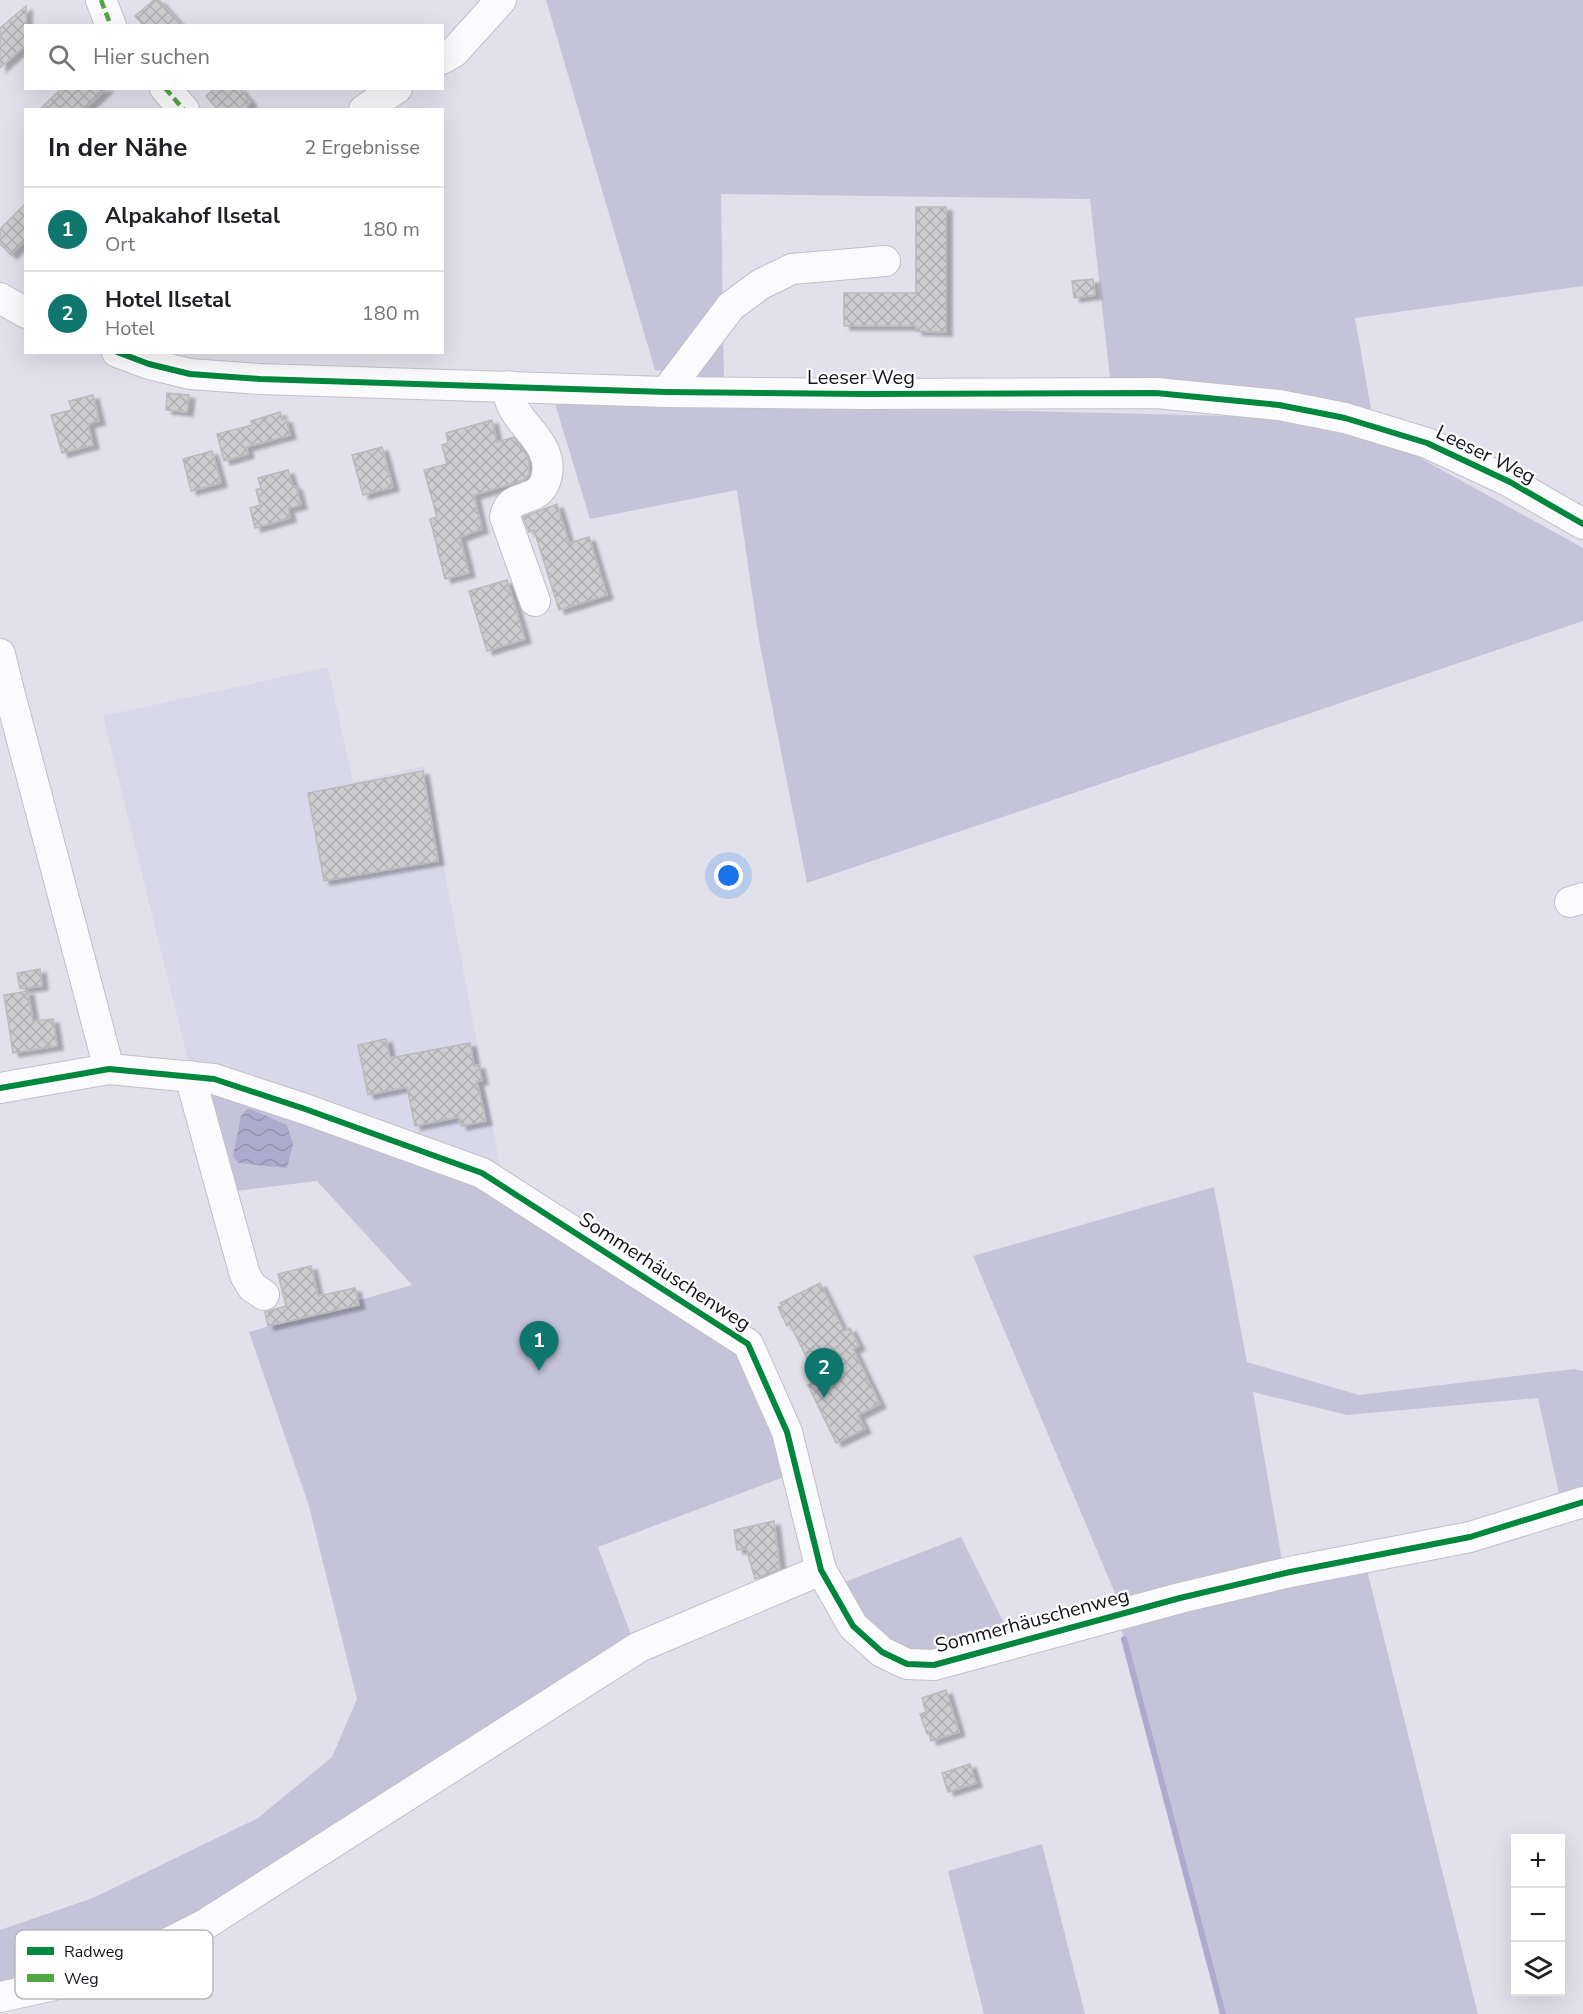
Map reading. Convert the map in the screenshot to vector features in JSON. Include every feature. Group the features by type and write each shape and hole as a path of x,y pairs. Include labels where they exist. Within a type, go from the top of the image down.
{"street":[{"path":"101,0 110,24"},
{"path":"444,58 454,52 501,0"},
{"path":"167,90 182,108"},
{"path":"367,108 394,90"},
{"path":"666,392 731,306 761,284 792,269 885,261"},
{"path":"0,298 24,313"},
{"name":"Leeser Weg","path":"122,354 149,364 202,375 260,379 666,392 1156,393 1279,405 1345,418 1427,443 1510,482 1583,524"},
{"path":"509,386 510,400 534,434 547,464 546,478 541,489 530,497 514,501 507,507 505,517 535,601"},
{"path":"0,654 4,688 109,1069"},
{"name":"Sommerhäuschenweg","path":"0,1089 109,1069 214,1079 305,1109 482,1173 748,1344 787,1432 821,1570 853,1626 882,1652 908,1665 934,1665 1180,1598 1290,1572 1470,1537 1583,1502"},
{"path":"190,1076 245,1275 252,1287 264,1295"},
{"path":"194,1930 639,1647 821,1570"},
{"path":"0,1997 15,1994"}],"shaded area":[{"path":"546,0 1583,0 1583,286 1355,318 1372,414 1281,393 1110,378 1090,199 721,194 724,380 655,370"},
{"path":"553,397 1271,417 1404,449 1583,548 1583,621 807,883 759,640 737,490 590,519"},
{"path":"328,667 353,782 425,766 500,1165 188,1061 103,716"},
{"path":"218,1086 478,1184 739,1349 789,1475 598,1547 633,1640 274,1868 169,1930 15,1930 15,1985 0,1989 0,1930 93,1898 258,1818 332,1757 357,1699 309,1506 249,1332 412,1285 317,1181 220,1193 189,1095"},
{"path":"1214,1187 1247,1362 1359,1395 1574,1369 1583,1371 1583,1494 1561,1502 1538,1398 1347,1415 1253,1392 1283,1566 1122,1610 973,1256"},
{"path":"961,1537 1010,1635 932,1659 885,1644 837,1585"},
{"path":"1366,1566 1478,2014 1222,2014 1119,1620"},
{"path":"1042,1844 1085,2014 984,2014 948,1871"}],"water":[{"path":"248,1108 287,1125 293,1144 287,1168 238,1163 233,1156 241,1116"}],"building":[{"path":"154,0 159,0 180,24 142,24 135,16"},
{"path":"26,6 24,47 0,68 0,28"},
{"path":"60,90 105,90 86,108 41,108"},
{"path":"213,90 241,90 251,102 246,108 216,108 206,96"},
{"path":"24,205 24,242 11,255 0,244 0,229"},
{"path":"916,207 946,207 946,332 916,331 916,326 844,326 844,293 916,293"},
{"path":"1093,279 1095,295 1074,298 1072,281"},
{"path":"167,393 189,395 187,412 166,410"},
{"path":"93,395 99,421 88,424 93,445 62,453 51,415 72,410 69,401"},
{"path":"280,412 282,420 286,419 290,435 246,447 248,454 224,461 217,434 252,425 251,421"},
{"path":"492,420 497,442 514,437 521,446 529,461 529,474 524,480 474,495 482,529 460,537 469,573 445,579 430,519 437,517 424,470 447,464 442,445 448,443 446,433"},
{"path":"382,447 393,487 363,495 352,455"},
{"path":"212,451 221,483 191,491 183,459"},
{"path":"288,470 293,487 296,486 301,505 288,508 290,518 255,528 250,508 260,505 256,490 261,488 258,478"},
{"path":"557,504 569,543 589,537 607,595 559,610 534,530 529,532 523,517"},
{"path":"507,580 525,639 487,651 469,591"},
{"path":"423,771 438,861 324,881 308,793"},
{"path":"40,969 42,986 20,989 17,973"},
{"path":"28,991 33,1021 53,1019 57,1046 13,1053 4,995"},
{"path":"386,1039 390,1058 470,1043 474,1066 479,1065 482,1081 477,1081 486,1121 461,1126 459,1117 415,1126 407,1087 368,1095 358,1045"},
{"path":"311,1266 318,1296 355,1288 359,1305 268,1326 265,1312 286,1306 278,1274"},
{"path":"820,1283 844,1331 850,1328 859,1346 853,1349 880,1404 858,1415 865,1429 836,1443 808,1385 816,1381 816,1377 790,1324 787,1326 778,1307 782,1306 780,1303"},
{"path":"774,1521 780,1569 755,1579 746,1548 737,1550 734,1530"},
{"path":"946,1690 959,1732 931,1741 920,1714 926,1712 922,1698"},
{"path":"970,1764 976,1783 948,1792 942,1773"}],"waterway":[{"path":"1124,1639 1223,2014"}],"marked path":[{"path":"101,0 110,24"},
{"path":"167,90 182,108"}],"cycle path":[{"path":"122,354 149,364 190,374 260,379 666,392 1156,393 1279,405 1345,418 1427,443 1510,482 1583,524"},
{"path":"0,1088 109,1069 214,1079 305,1109 482,1173 748,1344 787,1432 821,1570 853,1626 882,1652 907,1664 934,1665 1180,1598 1290,1572 1470,1537 1583,1502"}],"place":[{"name":"Alpakahof Ilsetal","path":"539,1371"},
{"name":"Hotel Ilsetal","path":"824,1398"}]}
